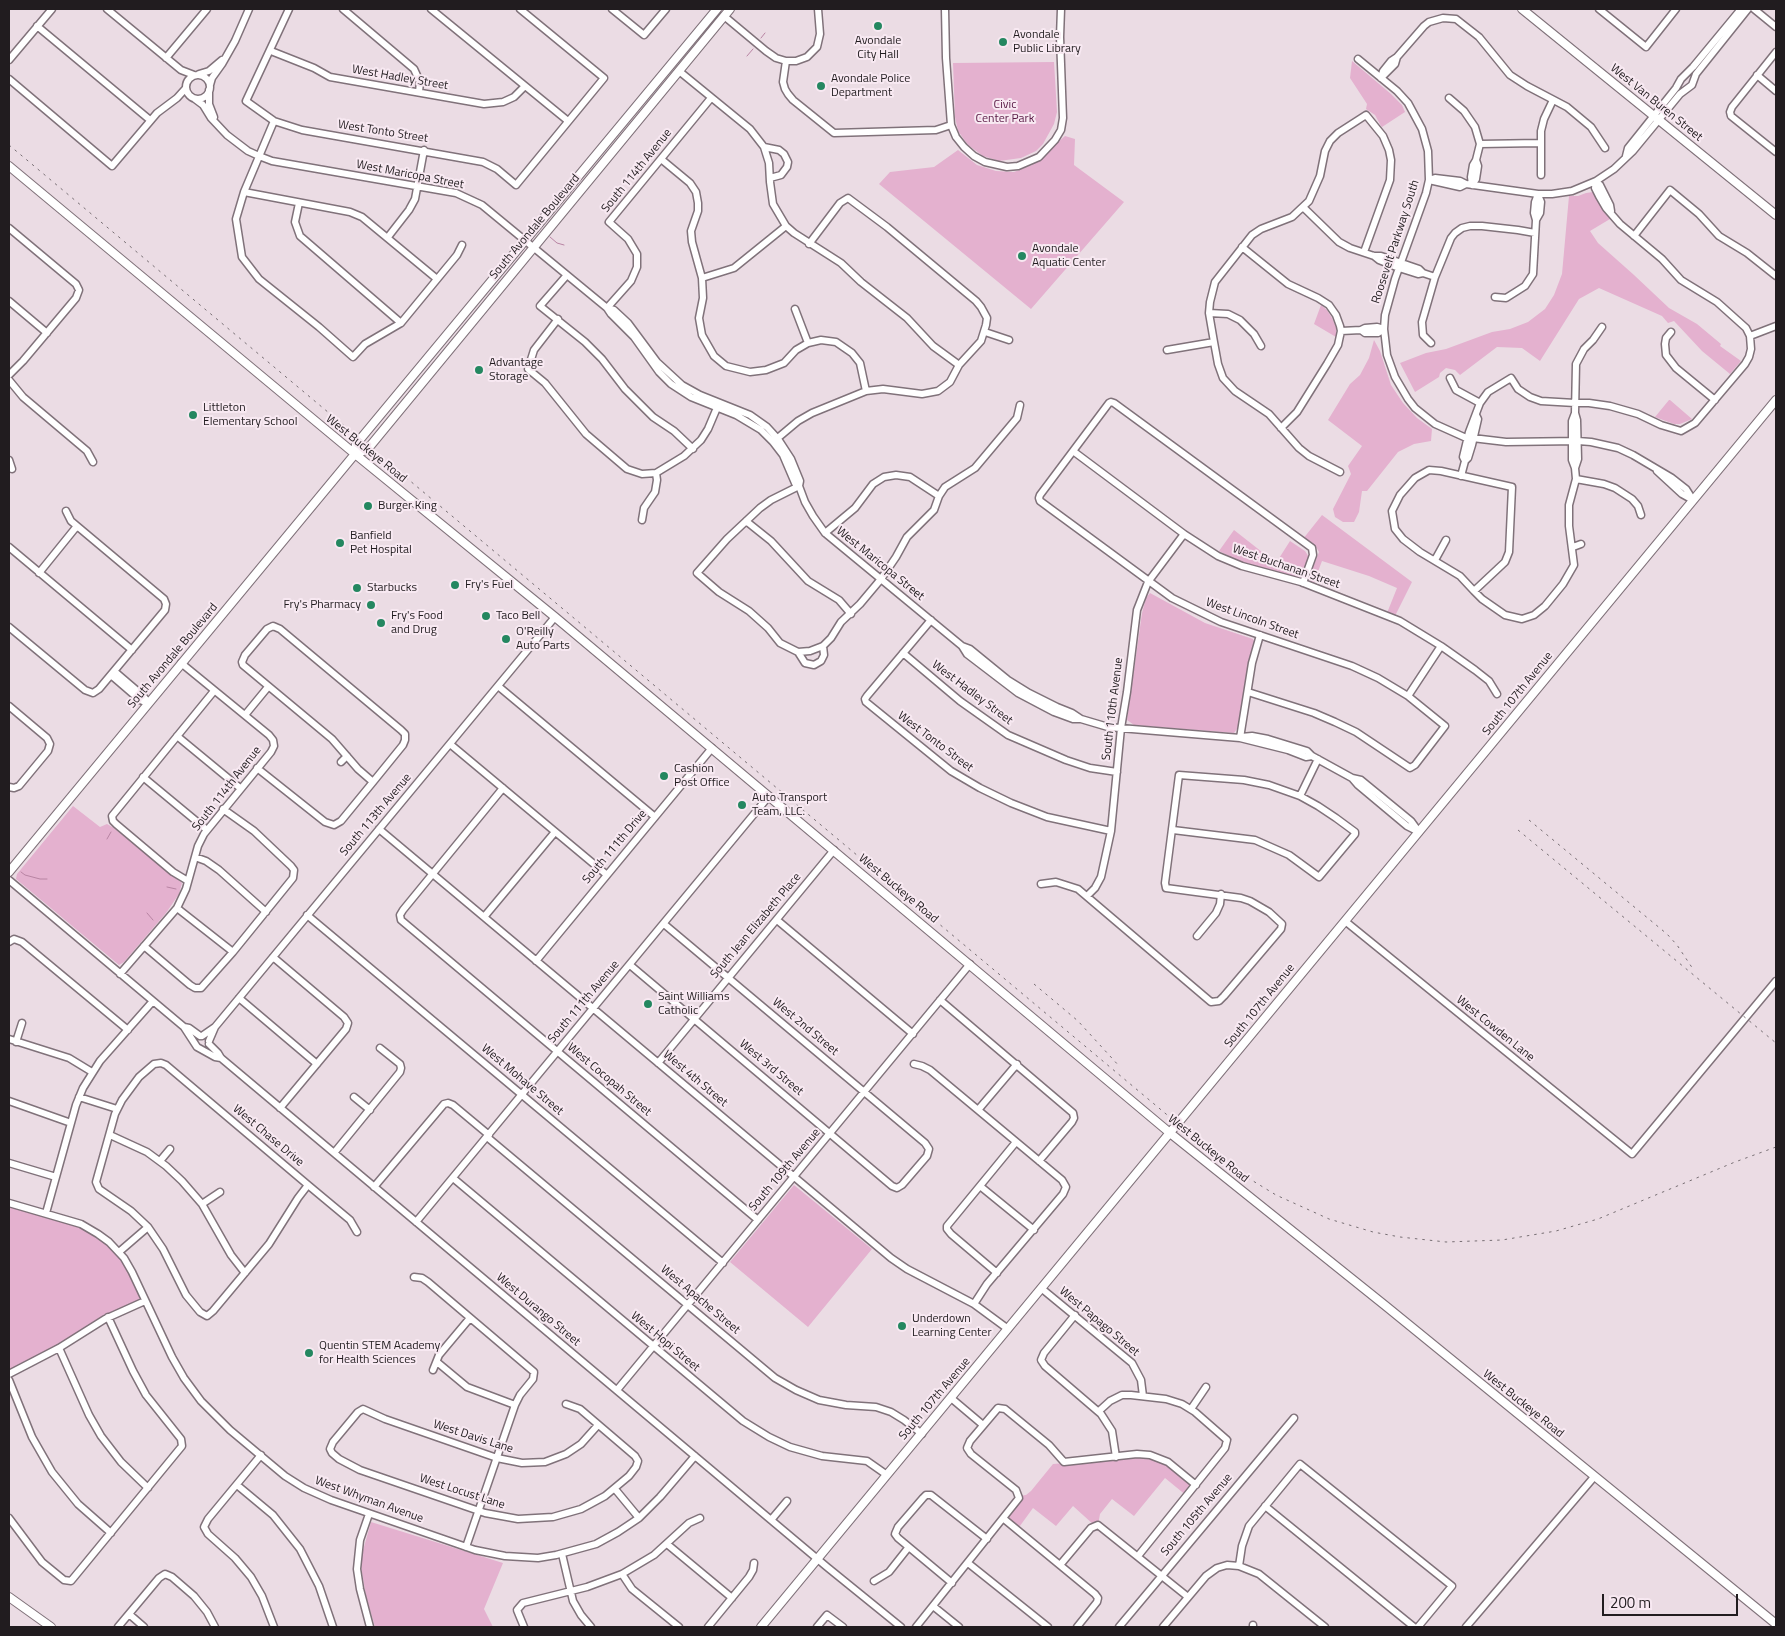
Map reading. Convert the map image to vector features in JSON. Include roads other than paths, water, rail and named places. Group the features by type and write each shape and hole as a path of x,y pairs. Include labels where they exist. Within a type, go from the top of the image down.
{"main road":[{"name":"South Avondale Boulevard","path":"355,454 356,444 717,9"},
{"path":"717,9 724,16"},
{"name":"South Avondale Boulevard","path":"9,872 355,454 366,450 400,410 730,9"},
{"name":"West Van Buren Street","path":"1522,9 1776,215"},
{"name":"West Buckeye Road","path":"9,166 355,454 555,617 1170,1133 1776,1624"},
{"path":"400,410 399,401 409,387 412,376"},
{"name":"South 107th Avenue","path":"761,1627 1776,400"},
{"path":"9,1597 51,1627"}],"street":[{"path":"9,60 52,9"},
{"path":"107,9 181,70 204,76 209,87"},
{"path":"166,58 205,11 197,9"},
{"path":"168,106 206,96 212,78 235,40 249,9"},
{"path":"271,51 289,9"},
{"path":"343,9 414,69 420,82 418,92"},
{"path":"431,9 568,121 604,78 520,9"},
{"path":"612,9 644,36 666,9"},
{"path":"724,16 766,51 786,61 796,61 811,54 817,47 820,34 818,9"},
{"path":"945,9 946,58 951,125 956,137 964,147 974,156 996,166 1018,166 1029,162 1048,148 1061,130 1063,118 1060,37 1062,9"},
{"path":"1599,9 1646,47 1676,9"},
{"path":"1656,118 1692,85 1706,57 1741,9"},
{"path":"1429,180 1460,187 1469,185 1538,194 1572,191 1596,181 1610,172 1633,151 1681,79 1706,57 1748,9"},
{"path":"1754,9 1776,27"},
{"path":"1381,78 1395,64 1397,57 1424,26 1436,19 1450,18 1459,21 1473,31 1510,75 1567,107 1591,127 1604,148"},
{"path":"37,26 150,120"},
{"name":"West Hadley Street","path":"271,51 314,68 330,77 484,104 496,104 514,97 525,86"},
{"name":"West Tonto Street","path":"271,51 246,102 274,121 302,130 424,150 483,162 497,169 516,185 568,121"},
{"path":"1776,52 1730,112 1731,116 1776,152"},
{"path":"9,79 112,166 150,120 180,96 190,77 209,71 225,57"},
{"name":"Roosevelt Parkway South","path":"1358,59 1408,103 1422,129 1428,151 1429,180 1426,193 1386,307 1384,330 1387,355 1391,368 1402,390 1415,408 1440,427 1470,438 1506,442 1591,442 1618,448 1672,478 1686,489 1693,500"},
{"path":"786,61 783,82 788,94 834,133 936,130 951,125"},
{"path":"181,70 186,86 194,98"},
{"path":"679,71 750,129 764,147 769,163 773,204 786,226 794,234 841,263 861,282 908,318 933,346 959,365"},
{"path":"1686,73 1694,80"},
{"path":"1757,75 1776,91"},
{"name":"West Maricopa Street","path":"209,87 209,104 215,120"},
{"name":"West Maricopa Street","path":"194,98 203,104 211,118 215,120 227,135 259,156 272,160 456,193 474,200 566,275 608,308 614,310 633,328 652,356 668,373 690,390 749,422 776,440 812,516 825,533 962,646 970,649 1008,680 1029,693 1052,705 1072,712 1081,719 1108,726 1240,738 1288,750 1306,757 1315,757 1352,778 1361,780 1411,821 1419,832"},
{"name":"South 114th Avenue","path":"608,308 631,281 636,267 637,254 628,239 609,222 712,98"},
{"path":"1449,98 1464,111 1475,126 1480,144 1476,160 1478,166 1476,179 1469,185"},
{"path":"1541,175 1542,165 1539,142 1544,119 1553,100"},
{"path":"1340,472 1309,456 1299,448 1268,414 1230,388 1220,373 1209,313 1210,302 1215,282 1242,246 1256,231 1289,218 1303,208 1313,195 1320,176 1325,151 1330,141 1338,133 1366,115 1383,136 1391,160 1390,180 1364,252"},
{"path":"274,121 244,192 236,219 242,257 259,279 353,357 365,344 401,323 457,254 462,244"},
{"path":"1480,144 1539,142"},
{"path":"764,147 779,150 784,154 788,162 781,175 770,178"},
{"path":"388,238 415,199 424,150"},
{"path":"661,159 690,183 696,192 698,211 691,231 702,278 703,298 699,318 702,335 714,356 726,366 750,372 766,370 784,363 796,350 808,343 821,340 836,342 852,353 860,363 866,391"},
{"path":"1461,476 1463,457 1470,438 1473,418 1480,403 1488,392 1511,378 1518,389 1530,397 1541,401 1610,406 1638,414 1661,425 1681,431 1695,423 1749,357 1751,349 1750,336 1746,328 1716,302 1681,280 1662,259 1620,224 1598,196 1595,188 1596,181"},
{"path":"1634,236 1670,190 1699,214 1719,236 1747,252 1776,276"},
{"path":"244,192 350,212 362,217 437,279"},
{"path":"1495,296 1506,298 1525,286 1533,274 1536,220 1540,213 1538,194"},
{"path":"776,440 798,421 812,413 866,391 883,389 922,394 945,387 950,382 959,365 981,341 985,332 987,318 976,301 887,227 848,198 840,203 809,244"},
{"path":"299,203 295,222 300,236 401,323"},
{"path":"1303,208 1339,242 1374,256 1381,256 1400,265 1420,269 1422,273 1435,278"},
{"path":"702,278 734,268 786,226"},
{"path":"1431,343 1423,335 1422,322 1435,278 1451,238 1462,228 1470,226 1536,233"},
{"path":"9,228 74,282 79,290 76,298 9,375"},
{"path":"1242,246 1288,284 1329,305 1336,315 1341,334 1338,345 1297,412 1282,428"},
{"path":"566,275 540,306 602,359 625,389 653,417 674,431 693,449"},
{"path":"9,301 47,333"},
{"path":"795,309 808,343"},
{"path":"1209,313 1228,314 1240,320 1254,334 1261,346"},
{"path":"558,320 534,350 528,369 545,383 578,425 596,444 628,469 642,474 656,473 672,464 693,449 705,434 718,405"},
{"path":"1750,336 1776,326"},
{"path":"1341,334 1371,327 1384,330"},
{"path":"1474,590 1506,562 1509,552 1512,487 1429,470 1414,478 1400,495 1392,511 1394,529 1403,539 1420,552 1460,576 1474,590 1505,615 1522,619 1534,615 1564,584 1574,566 1569,526 1569,505 1576,480 1575,468 1578,459 1572,421 1575,413 1576,364 1584,349 1602,327"},
{"path":"985,332 1009,340"},
{"path":"1671,332 1665,344 1666,355 1676,368 1715,400"},
{"path":"1166,350 1214,342"},
{"path":"1450,378 1456,390 1480,403"},
{"path":"9,380 23,397 84,448 92,462"},
{"path":"1073,450 1111,402 1312,548 1313,555 1303,583"},
{"path":"798,652 810,651 823,646 831,638 841,622 851,614 881,579 907,537 934,510 939,496 952,481 974,468 1017,418 1020,405"},
{"name":"West Lincoln Street","path":"1073,450 1039,498 1040,501 1148,582 1192,609 1221,622 1352,666 1378,678 1408,696 1445,726 1415,765 1410,768 1356,732 1342,725 1314,713 1248,692"},
{"name":"West Buchanan Street","path":"1073,450 1184,534 1218,556 1242,566 1303,583 1400,621 1441,646 1489,681 1497,694"},
{"path":"9,460 12,469"},
{"path":"642,520 644,508 656,492 656,473"},
{"path":"825,533 855,508 873,484 884,477 910,478 939,496"},
{"path":"1576,480 1604,484 1615,488 1632,499 1638,506 1641,515"},
{"path":"799,486 771,500 746,521 697,573 719,592 749,612 768,628 780,643 798,652 805,663 814,665 821,661 824,655 823,646"},
{"path":"10,632 85,690 93,693 97,691 163,612 166,604 162,597 69,519 66,511"},
{"path":"746,521 770,541 808,581 839,600 851,614"},
{"path":"39,573 77,526"},
{"name":"South 110th Avenue","path":"1087,896 1095,888 1101,877 1110,831 1121,728 1137,610 1148,582 1184,534"},
{"path":"1435,560 1446,540"},
{"path":"1573,546 1581,544"},
{"path":"10,550 132,650"},
{"name":"South 113th Avenue","path":"209,1043 215,1027 555,617"},
{"path":"903,653 931,620"},
{"path":"257,768 325,822 334,825 341,821 373,782 403,745 405,737 401,730 280,629 273,626 266,629 245,655 242,662 246,668 268,687 332,739 373,782"},
{"path":"1240,738 1252,663 1260,635"},
{"path":"1408,696 1441,646"},
{"name":"West Hadley Street","path":"903,653 960,701 1008,735 1066,760 1090,768 1117,772"},
{"name":"West Tonto Street","path":"903,653 865,699 866,702 944,765 980,788 1011,804 1046,816 1110,831"},
{"path":"181,663 245,715 268,687"},
{"path":"112,673 140,700 148,703"},
{"path":"498,686 655,817"},
{"path":"188,881 173,872 116,824 112,818 114,811 214,691"},
{"path":"9,706 47,738 50,744 48,751 21,784 11,788"},
{"name":"South 114th Avenue","path":"120,974 177,908 188,881 200,842 207,830 271,752 274,743 271,737 245,715"},
{"path":"177,736 240,788"},
{"path":"450,744 607,875"},
{"name":"South 111th Drive","path":"536,961 712,748"},
{"path":"340,762 347,756"},
{"path":"1300,796 1315,757"},
{"path":"1041,884 1056,882 1078,889 1212,1002 1219,1000 1281,929 1282,924 1269,912 1250,901 1221,894 1166,888 1165,883 1179,775 1244,780 1269,785 1300,796 1336,818 1355,834 1319,877 1289,855 1256,840 1173,830"},
{"path":"143,777 207,830"},
{"path":"432,874 503,788"},
{"name":"South 111th Avenue","path":"416,1222 769,796"},
{"path":"144,946 190,985 198,989 205,984 233,952 291,881 294,873 293,868 258,834 223,810"},
{"name":"West 4th Street","path":"379,829 902,1266 974,1304 1008,1329"},
{"path":"484,917 555,832"},
{"name":"South Jean Elizabeth Place","path":"658,1063 834,850"},
{"path":"195,858 206,861 219,870 266,912"},
{"name":"West Cocopah Street","path":"432,874 403,910 400,918 403,922 758,1220"},
{"path":"9,880 184,1027 206,1048 209,1043"},
{"path":"1197,936 1216,913 1220,904 1221,894"},
{"path":"177,908 233,952"},
{"name":"West Mohave Street","path":"307,915 723,1263"},
{"path":"777,920 913,1034"},
{"name":"West Cowden Lane","path":"1345,920 1632,1154 1776,981"},
{"name":"West 2nd Street","path":"664,924 925,1143 930,1149 927,1156 904,1183 897,1188"},
{"path":"12,941 22,942 128,1030"},
{"path":"273,957 348,1022 346,1029 280,1108"},
{"name":"South 109th Avenue","path":"617,1390 970,964"},
{"name":"West 3rd Street","path":"630,965 890,1185 897,1188"},
{"path":"239,998 316,1064"},
{"path":"940,1000 1070,1108 1074,1115 1072,1122 1039,1161"},
{"path":"46,1213 79,1097 92,1072 107,1052 153,1001"},
{"path":"22,1023 12,1040 69,1058 92,1072"},
{"name":"South 113th Avenue","path":"196,1038 215,1027"},
{"path":"196,1038 207,1038 220,1058"},
{"path":"196,1038 220,1058"},
{"path":"334,1153 399,1074 401,1068 398,1063 380,1048"},
{"name":"West Durango Street","path":"220,1058 818,1559"},
{"name":"West Chase Drive","path":"117,1109 124,1095 151,1066 159,1062 166,1065 350,1220 357,1232"},
{"path":"914,1064 930,1070 1062,1180 1066,1187 1063,1194 1034,1230 984,1288 974,1304"},
{"path":"978,1110 1016,1064"},
{"path":"79,1097 117,1109 97,1179 97,1186 131,1211 148,1227 163,1249 189,1299 200,1312 207,1316 276,1235 308,1185"},
{"path":"354,1097 370,1110"},
{"path":"9,1101 71,1123"},
{"name":"West Apache Street","path":"374,1187 440,1107 446,1103 453,1105 766,1371 790,1387 813,1398 832,1403 886,1410 904,1420 922,1434"},
{"path":"110,1134 142,1149 160,1161 182,1181 202,1204 231,1255 245,1273"},
{"path":"997,1273 950,1234 947,1229 949,1223 1016,1142"},
{"path":"160,1161 170,1149"},
{"path":"9,1163 56,1177"},
{"name":"West Hopi Street","path":"453,1178 737,1417 762,1434 790,1447 816,1455 867,1461 887,1476"},
{"path":"980,1186 1034,1230"},
{"path":"202,1204 220,1192"},
{"name":"West Whyman Avenue","path":"9,1203 74,1222 92,1230 109,1242 119,1252 132,1272 172,1357 193,1390 220,1421 291,1480 311,1492 369,1514 466,1547 505,1556 538,1558 562,1554 596,1544 638,1518 660,1497 695,1456"},
{"path":"119,1252 148,1227"},
{"path":"414,1277 422,1278 428,1282 531,1368 534,1374 515,1405 466,1547"},
{"name":"West Papago Street","path":"1041,1288 1132,1363 1141,1380 1143,1396"},
{"path":"9,1374 58,1348 108,1317 146,1301"},
{"path":"1075,1315 1044,1353 1041,1360 1045,1366 1099,1411 1112,1431 1116,1456"},
{"path":"9,1518 42,1562 61,1579 69,1581 74,1578 183,1444 146,1395 133,1372 108,1317"},
{"path":"433,1370 439,1355 470,1318"},
{"path":"58,1348 96,1429 121,1462 148,1488"},
{"path":"437,1362 467,1387 515,1405"},
{"path":"9,1380 32,1437 52,1472 78,1504 111,1533"},
{"path":"1191,1410 1206,1387"},
{"path":"1099,1411 1110,1400 1126,1395 1171,1400 1191,1410 1224,1436 1228,1442 1196,1485 1138,1556"},
{"path":"951,1398 983,1425"},
{"path":"566,1404 577,1407 598,1425"},
{"path":"916,1627 1004,1519 1020,1496 1016,1490 971,1454 967,1448 970,1440 996,1409 1000,1408 1008,1411 1049,1444 1064,1462 1146,1454 1159,1457 1168,1462 1196,1485"},
{"name":"West Davis Lane","path":"330,1449 358,1412 363,1409 381,1418 497,1458 522,1463 550,1460 566,1454 576,1447 598,1425"},
{"name":"South 105th Avenue","path":"1119,1627 1294,1418"},
{"name":"West Locust Lane","path":"330,1449 332,1454 339,1459 360,1470 491,1515 518,1519 553,1517 587,1506 615,1488 636,1467 638,1461 635,1456 598,1425"},
{"path":"261,1456 208,1519 204,1527 208,1534 235,1558 250,1577 262,1596 274,1627"},
{"path":"1239,1566 1242,1546 1249,1526 1300,1464 1452,1586 1418,1627"},
{"path":"1466,1627 1594,1476"},
{"path":"237,1485 272,1516 296,1543 319,1586 332,1627"},
{"path":"615,1488 638,1518"},
{"path":"952,1583 898,1538 896,1534 898,1527 924,1496 929,1494 987,1539"},
{"path":"771,1520 787,1501"},
{"path":"1265,1506 1414,1627"},
{"path":"369,1514 359,1544 357,1570 370,1627"},
{"path":"524,1627 517,1613 519,1606 525,1602 570,1592 622,1574 647,1560 689,1523 700,1518"},
{"path":"1004,1519 1094,1592 1098,1598 1096,1604 1077,1627"},
{"path":"1060,1565 1096,1524 1188,1597"},
{"path":"667,1544 732,1598"},
{"path":"874,1581 885,1575 908,1548"},
{"path":"562,1554 570,1592 578,1610 591,1627"},
{"path":"818,1559 901,1627"},
{"path":"708,1627 752,1574 754,1563"},
{"path":"968,1563 1048,1627"},
{"path":"1163,1627 1206,1576 1217,1568 1227,1565 1239,1566 1259,1574 1325,1627"},
{"path":"118,1627 159,1578 165,1574 172,1577 194,1596 207,1612 215,1627"},
{"path":"622,1574 632,1589 673,1626"},
{"path":"933,1606 959,1627"},
{"path":"129,1614 144,1627"},
{"path":"817,1627 827,1615 843,1627"}],"waterway":[{"path":"761,38 765,33"},
{"path":"747,56 753,49"},
{"path":"550,237 557,243 564,245"},
{"path":"107,839 111,832"},
{"path":"21,872 25,875 47,879"},
{"path":"167,887 176,889"},
{"path":"147,913 153,920"}],"railway":[{"path":"9,145 1178,1124 1240,1173 1276,1195 1329,1219 1373,1232 1446,1242 1502,1240 1556,1231 1598,1219 1776,1147"},
{"path":"1529,820 1667,934 1693,969"},
{"path":"1518,830 1776,1043"},
{"path":"1034,984 1078,1021 1120,1067"}],"place":[{"name":"Avondale City Hall","path":"878,26"},
{"name":"Avondale Public Library","path":"1003,42"},
{"name":"Avondale Police Department","path":"821,86"},
{"name":"Avondale Aquatic Center","path":"1022,256"},
{"name":"Advantage Storage","path":"479,370"},
{"name":"Littleton Elementary School","path":"193,415"},
{"name":"Burger King","path":"368,506"},
{"name":"Banfield Pet Hospital","path":"340,543"},
{"name":"Fry's Fuel","path":"455,585"},
{"name":"Starbucks","path":"357,588"},
{"name":"Fry's Pharmacy","path":"371,605"},
{"name":"Taco Bell","path":"486,616"},
{"name":"Fry's Food and Drug","path":"381,623"},
{"name":"O'Reilly Auto Parts","path":"506,639"},
{"name":"Cashion Post Office","path":"664,776"},
{"name":"Auto Transport Team, LLC.","path":"742,805"},
{"name":"Saint Williams Catholic","path":"648,1004"},
{"name":"Underdown Learning Center","path":"902,1326"},
{"name":"Quentin STEM Academy for Health Sciences","path":"309,1353"}],"park label":[{"name":"Civic Center Park","path":"1005,112"}]}
